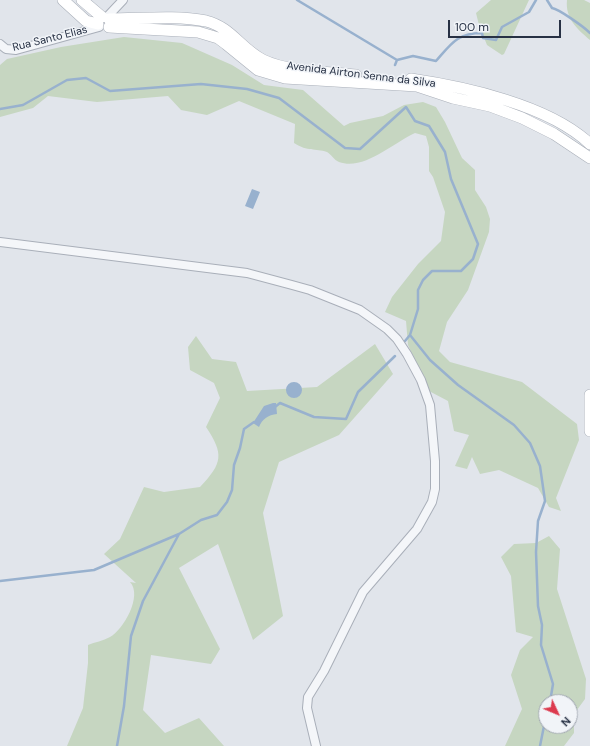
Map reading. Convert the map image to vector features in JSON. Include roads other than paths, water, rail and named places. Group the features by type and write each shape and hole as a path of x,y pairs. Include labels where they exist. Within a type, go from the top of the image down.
{"street":[{"path":"63,0 86,21 104,22"},
{"path":"82,0 104,22"},
{"path":"104,22 123,0"},
{"name":"Avenida Airton Senna da Silva","path":"104,22 182,19 206,22 228,31 263,60 292,73 401,78 454,93 522,118 554,134 590,158"},
{"name":"Rua Santo Elias","path":"1,45 11,51 16,50 104,22"},
{"name":"Avenida Airton Senna da Silva","path":"454,93 510,101 562,125 590,144"},
{"path":"0,242 247,272 298,286 360,310 387,329 397,339 407,354 421,380 430,406 435,461 435,489 432,502 417,529 363,592 324,671 308,697 307,708 316,746"},
{"path":"590,395 590,431"}],"water":[{"path":"252,189 260,192 253,209 245,206"},
{"path":"294,382 301,387 302,390 297,397 294,398 287,393 286,390 291,383"},
{"path":"276,403 277,414 266,418 259,427 253,423 264,406"}],"waterway":[{"path":"297,0 397,60"},
{"path":"395,65 397,60 413,56 436,61 455,41 466,35 482,33 483,38 496,40 502,27 529,12 536,0"},
{"path":"547,0 552,8 566,15 590,33"},
{"path":"0,109 23,105 67,80 86,78 110,91 201,84 247,89 279,98 345,148 360,149 406,107 415,121 429,126 445,152 451,179 478,244 473,259 461,271 432,271 423,280 418,290 418,309 410,335 405,341"},
{"path":"410,335 430,360 458,385 514,425 530,443 540,466 545,501 538,521 536,552 538,606 542,625 541,645 553,684 551,694"},
{"path":"275,407 280,403 314,417 346,419 358,392 395,356"},
{"path":"117,746 124,706 131,636 143,601 179,534 201,520 217,515 227,502 232,490 234,465 240,448 244,429 254,422"},
{"path":"0,581 94,570 179,534"},
{"path":"540,746 542,734"}]}
